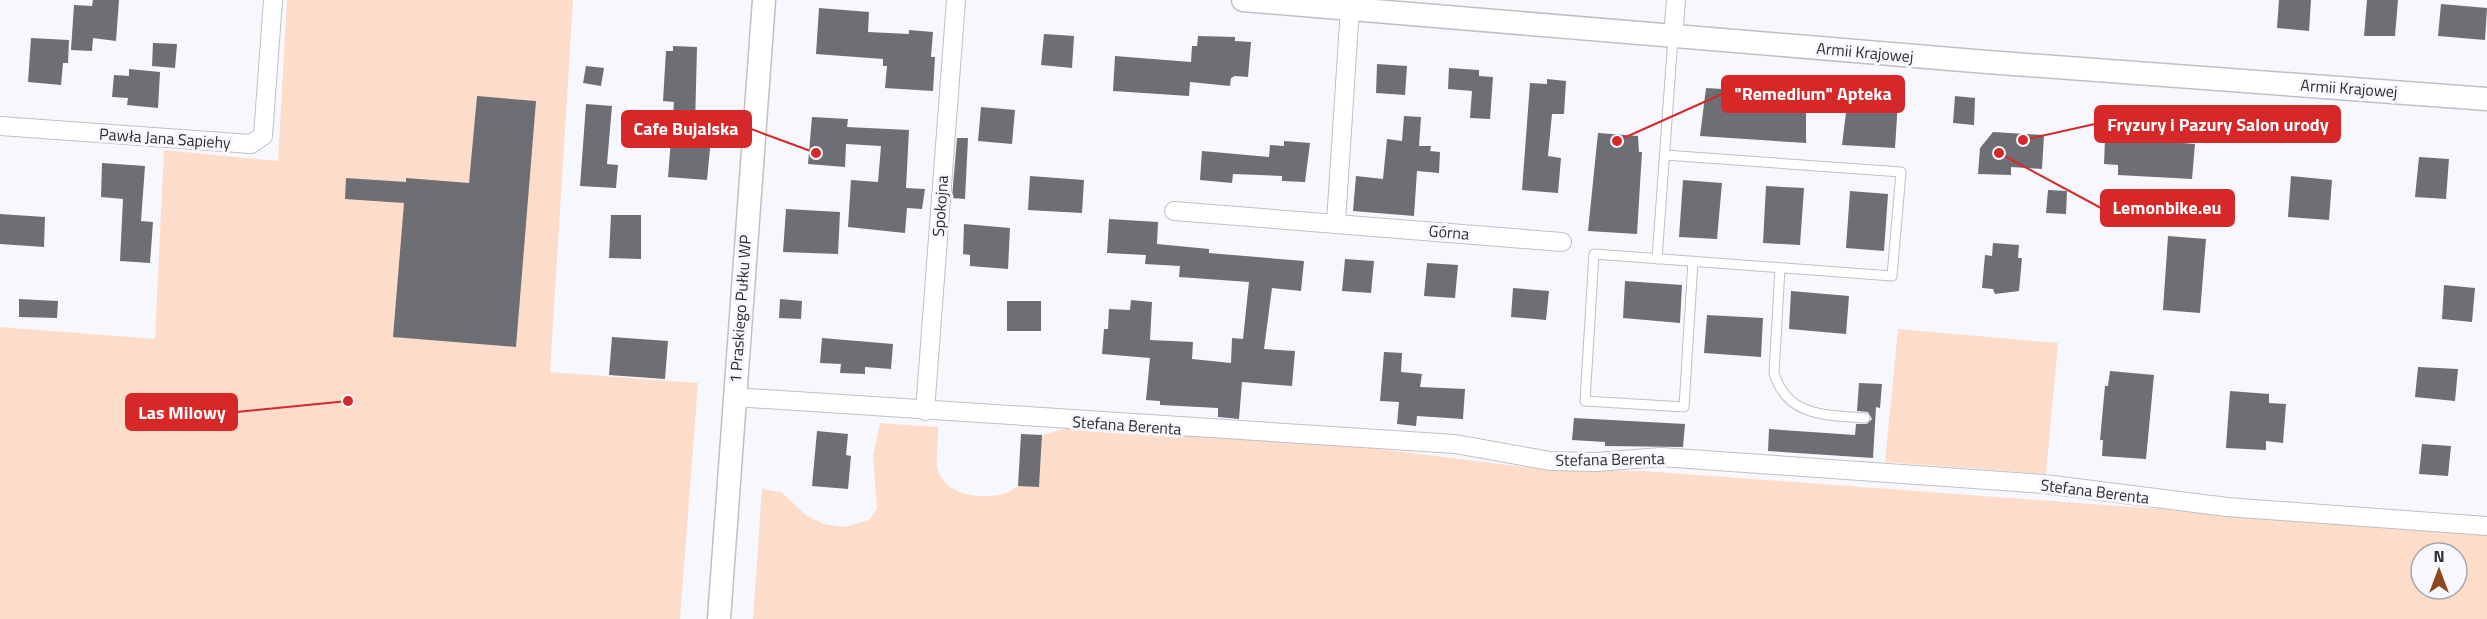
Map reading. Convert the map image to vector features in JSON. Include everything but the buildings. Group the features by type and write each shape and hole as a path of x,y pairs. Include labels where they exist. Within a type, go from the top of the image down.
{"street":[{"name":"Pawła Jana Sapiehy","path":"0,126 251,144 263,136 273,0"},
{"name":"1 Praskiego Pułku WP","path":"719,619 764,0"},
{"name":"Spokojna","path":"925,411 956,0"},
{"name":"Armii Krajowej","path":"1243,0 1672,36 2487,99"},
{"path":"1672,36 1676,0"},
{"path":"1336,222 1350,8"},
{"name":"Górna","path":"1174,211 1336,222 1563,242"},
{"name":"Stefana Berenta","path":"734,397 1455,444 1550,461 1596,462 1661,457 2044,484 2227,507 2487,526"}],"lane":[{"path":"1657,259 1672,36"},
{"path":"1665,155 1901,172 1892,276 1693,261 1657,259 1594,254 1585,401 1684,407 1693,261"},
{"path":"1780,268 1774,373 1780,389 1797,407 1814,414 1865,418"}],"shaded area":[{"path":"287,0 573,0 550,372 698,383 680,619 0,619 0,327 155,339 164,150 278,161"},
{"path":"1898,329 2058,343 2046,474 1885,462"},
{"path":"880,423 938,427 937,465 945,483 962,493 983,496 1005,493 1020,486 1039,487 1042,435 1067,428 1314,441 1541,469 1644,471 2487,533 2487,619 753,619 762,489 781,492 807,516 824,524 845,527 869,520 877,509 873,456"}],"place":[{"name":"Fryzury i Pazury Salon urody","path":"2023,140"},
{"name":"\"Remedium\" Apteka","path":"1617,141"},
{"name":"Cafe Bujalska","path":"816,153"},
{"name":"Lemonbike.eu","path":"1999,153"},
{"name":"Las Milowy","path":"348,401"}]}
